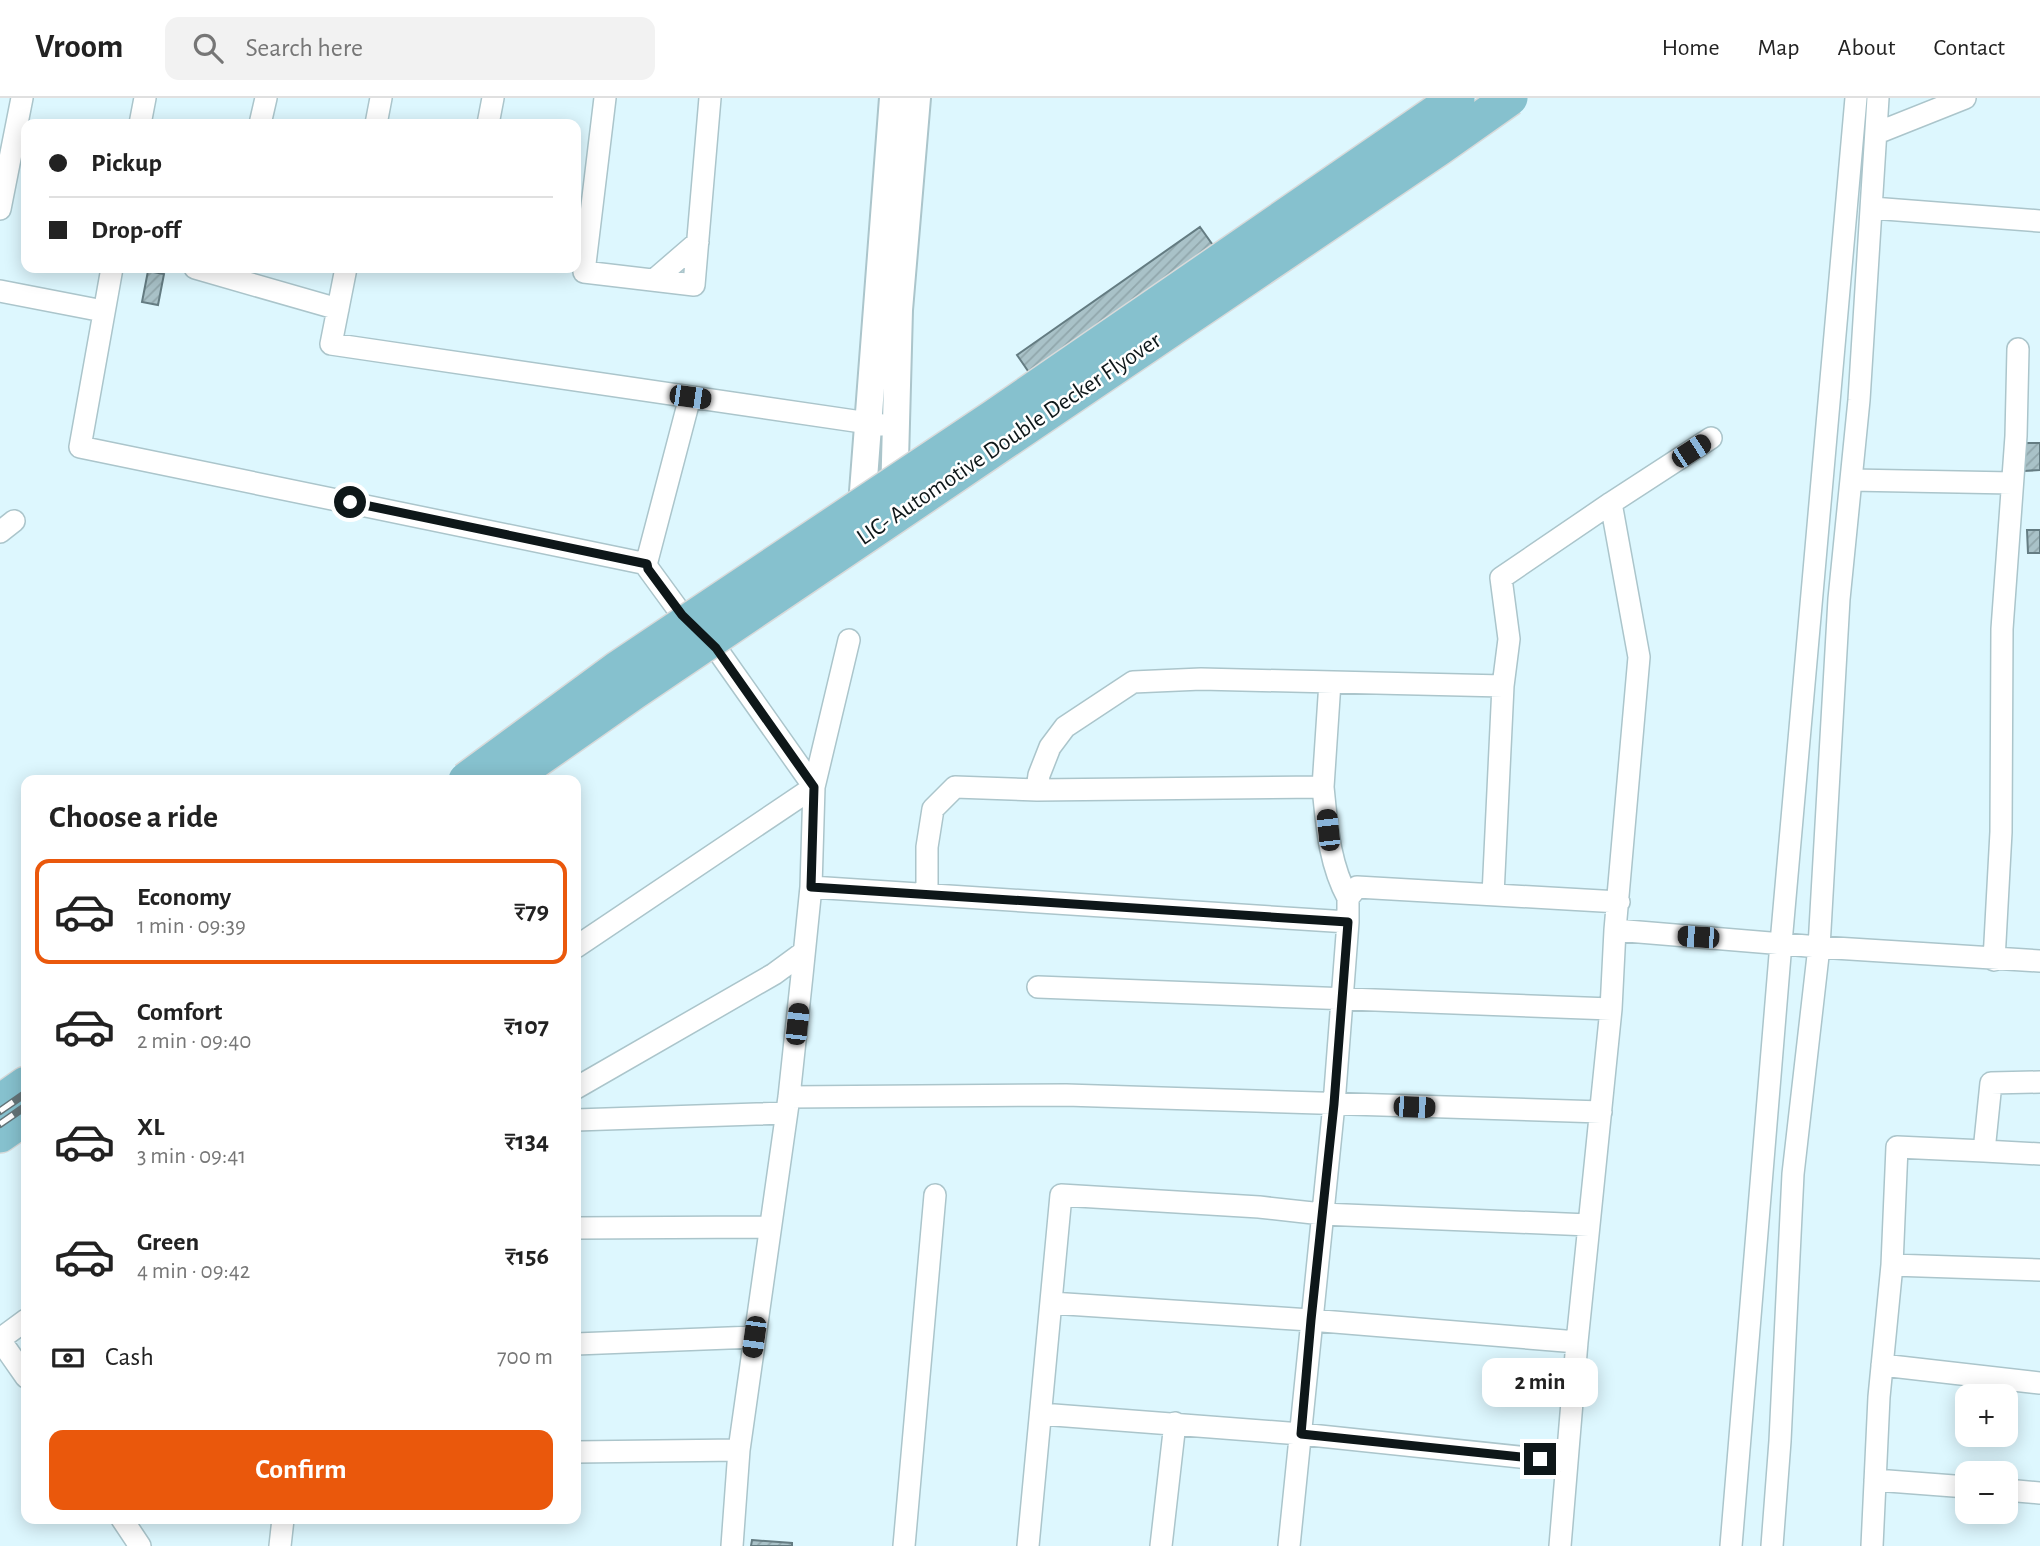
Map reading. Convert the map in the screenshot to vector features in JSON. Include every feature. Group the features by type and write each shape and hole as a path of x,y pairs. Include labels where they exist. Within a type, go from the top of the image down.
{"main road":[{"name":"LIC- Automotive Double Decker Flyover","path":"473,775 617,669 994,417 1457,98"},
{"name":"LIC- Automotive Double Decker Flyover","path":"515,775 1510,98"},
{"path":"0,1102 21,1087"},
{"path":"0,1135 21,1121"}],"street":[{"path":"0,209 22,98"},
{"path":"141,119 145,98"},
{"path":"261,119 266,98"},
{"path":"377,119 381,98"},
{"path":"489,119 493,98"},
{"path":"605,98 581,251 584,272 694,285 710,98"},
{"path":"858,551 893,98"},
{"path":"894,527 899,310 917,98"},
{"path":"1731,1546 1856,98"},
{"path":"1772,1546 1793,1174 1819,947 1839,598 1859,400 1878,98"},
{"path":"1877,133 1965,98"},
{"path":"1872,208 2040,221"},
{"path":"654,280 698,242"},
{"path":"111,273 80,447 647,564"},
{"path":"212,273 338,309"},
{"path":"345,273 331,344 895,426"},
{"path":"0,291 103,311"},
{"path":"1994,960 2001,832 2002,629 2018,349"},
{"path":"690,397 647,564 648,569 682,615 716,648 814,787"},
{"path":"1493,895 1503,686 1509,639 1502,578 1711,438"},
{"path":"1851,480 2012,484"},
{"path":"1560,1546 1577,1342 1611,1009 1615,930 1639,657 1611,503"},
{"path":"732,1546 739,1450 788,1105 811,887 814,787 849,640"},
{"path":"1037,790 1039,775 1050,747 1065,727 1133,682 1201,679 1503,686"},
{"path":"1295,1546 1289,1546 1334,1104 1348,922 1348,898 1338,879 1330,851 1323,787 1330,682"},
{"path":"581,944 814,787"},
{"path":"927,894 927,847 933,809 956,787 1037,790 1323,787"},
{"path":"811,887 1348,922"},
{"path":"1348,898 1357,887 1619,902"},
{"path":"1615,930 1994,960 2040,961"},
{"path":"581,1085 775,974 804,952"},
{"path":"1038,987 1611,1009"},
{"path":"1983,1151 1992,1083 2040,1082"},
{"path":"581,1120 788,1105 1066,1095 1601,1112"},
{"path":"1768,1118 1800,1119"},
{"path":"1872,1546 1882,1365 1892,1265 1897,1147 2040,1154"},
{"path":"904,1546 935,1195"},
{"path":"1028,1546 1061,1195 1322,1213 1589,1225"},
{"path":"581,1228 770,1227"},
{"path":"1892,1265 2040,1270"},
{"path":"1051,1303 1311,1320 1577,1342"},
{"path":"21,1324 0,1339 21,1370"},
{"path":"581,1344 754,1337"},
{"path":"1882,1365 2040,1383"},
{"path":"1041,1414 1301,1434 1567,1462"},
{"path":"1161,1546 1175,1423"},
{"path":"581,1452 739,1450"},
{"path":"1875,1480 1955,1486"},
{"path":"2018,1491 2040,1493"},
{"path":"125,1524 140,1546"},
{"path":"280,1546 282,1524"}],"building":[{"path":"1200,227 1232,272 1048,400 1017,355"},
{"path":"148,273 164,274 158,305 142,302"},
{"path":"2023,443 2040,443 2040,470 2024,471"},
{"path":"2027,530 2040,530 2040,553 2028,553"},
{"path":"752,1540 792,1543 792,1546 751,1546"}],"railway":[{"path":"479,775 761,576 946,458 1466,98"},
{"path":"499,775 767,586 952,467 1486,98"},
{"path":"0,1111 21,1096"},
{"path":"0,1124 21,1109"}],"route":[{"path":"350,502 647,564 682,615 716,648 814,787 811,887 1348,922 1334,1104 1301,1434 1540,1459"}]}
